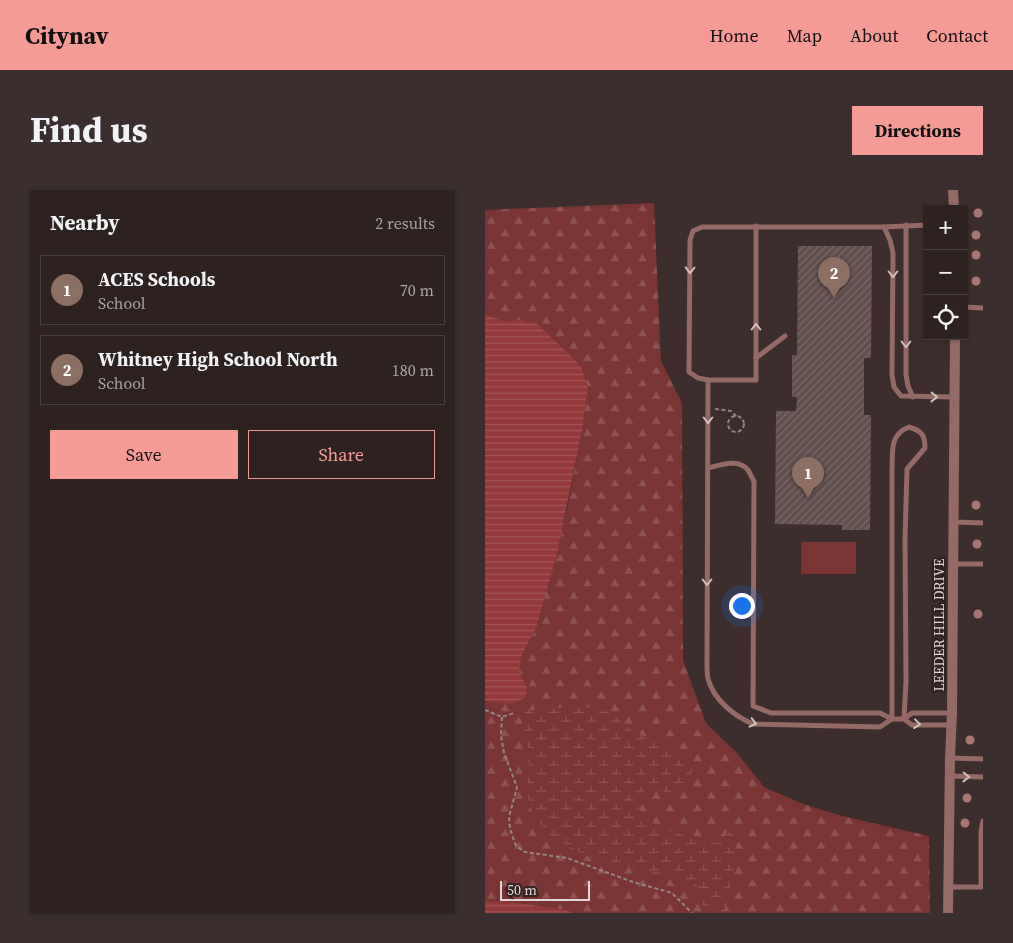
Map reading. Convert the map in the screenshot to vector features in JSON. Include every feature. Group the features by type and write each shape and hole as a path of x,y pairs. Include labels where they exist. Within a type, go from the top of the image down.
{"street":[{"path":"953,190 954,205"},
{"name":"LEEDER HILL DRIVE","path":"948,913 952,725 955,340"}],"lane":[{"path":"906,225 906,375 913,397"},
{"path":"756,226 756,380 708,380 698,378 689,372 690,240 693,231 702,226 756,226 884,227 923,225"},
{"path":"884,227 891,240 893,253 892,375 894,387 901,396 954,397"},
{"path":"968,307 983,308"},
{"path":"756,358 785,336"},
{"path":"708,380 707,663 708,679 716,694 726,708 741,720 753,724 880,726 892,719"},
{"path":"892,719 893,441 900,430 909,427 919,430 925,438 925,448 907,469 905,539 906,681 904,719"},
{"path":"708,468 724,464 737,464 747,468 754,481 753,706 771,713 880,713 892,719 904,719 912,713 952,713"},
{"path":"953,522 983,523"},
{"path":"952,564 983,564"},
{"path":"904,719 911,725 952,725"},
{"path":"950,758 983,759"},
{"path":"950,776 983,777"},
{"path":"948,887 981,887 981,832 983,821"}],"path":[{"path":"708,409 725,410 740,416 744,422 743,428 737,432 730,430 728,424 729,420 736,416"},
{"path":"485,710 502,716 514,713"},
{"path":"502,716 501,736 504,753 517,786 509,817 510,829 516,846 525,852 567,858 598,870 672,893 692,913"}],"green space":[{"path":"654,203 661,361 682,403 683,660 706,723 737,753 764,787 803,804 842,816 929,836 930,913 573,913 566,910 506,901 485,902 485,701 511,704 527,687 519,672 521,657 536,628 567,509 588,388 581,366 569,355 518,320 505,321 488,316 485,313 485,210"},
{"path":"801,542 856,542 856,574 801,574"},
{"path":"582,706 611,713 631,730 684,755 694,766 685,789 674,795 662,791 645,790 636,803 643,817 679,834 719,843 727,832 736,834 733,872 724,910 708,909 697,901 699,887 677,874 636,871 589,857 553,838 534,818 526,792 529,772 528,743 521,714 531,710"}],"shaded area":[{"path":"485,313 488,316 505,321 518,320 536,323 581,366 588,388 582,431 557,554 536,628 521,657 519,672 527,687 526,697 511,704 485,701"},
{"path":"506,901 566,910 573,913 485,913 485,902"}],"building":[{"path":"798,246 872,246 871,358 864,358 864,415 871,415 870,530 842,530 842,525 775,524 776,411 796,411 797,397 792,397 792,355 797,355"}],"place":[{"name":"Whitney High School North","path":"834,298"},
{"name":"ACES Schools","path":"808,498"}]}
